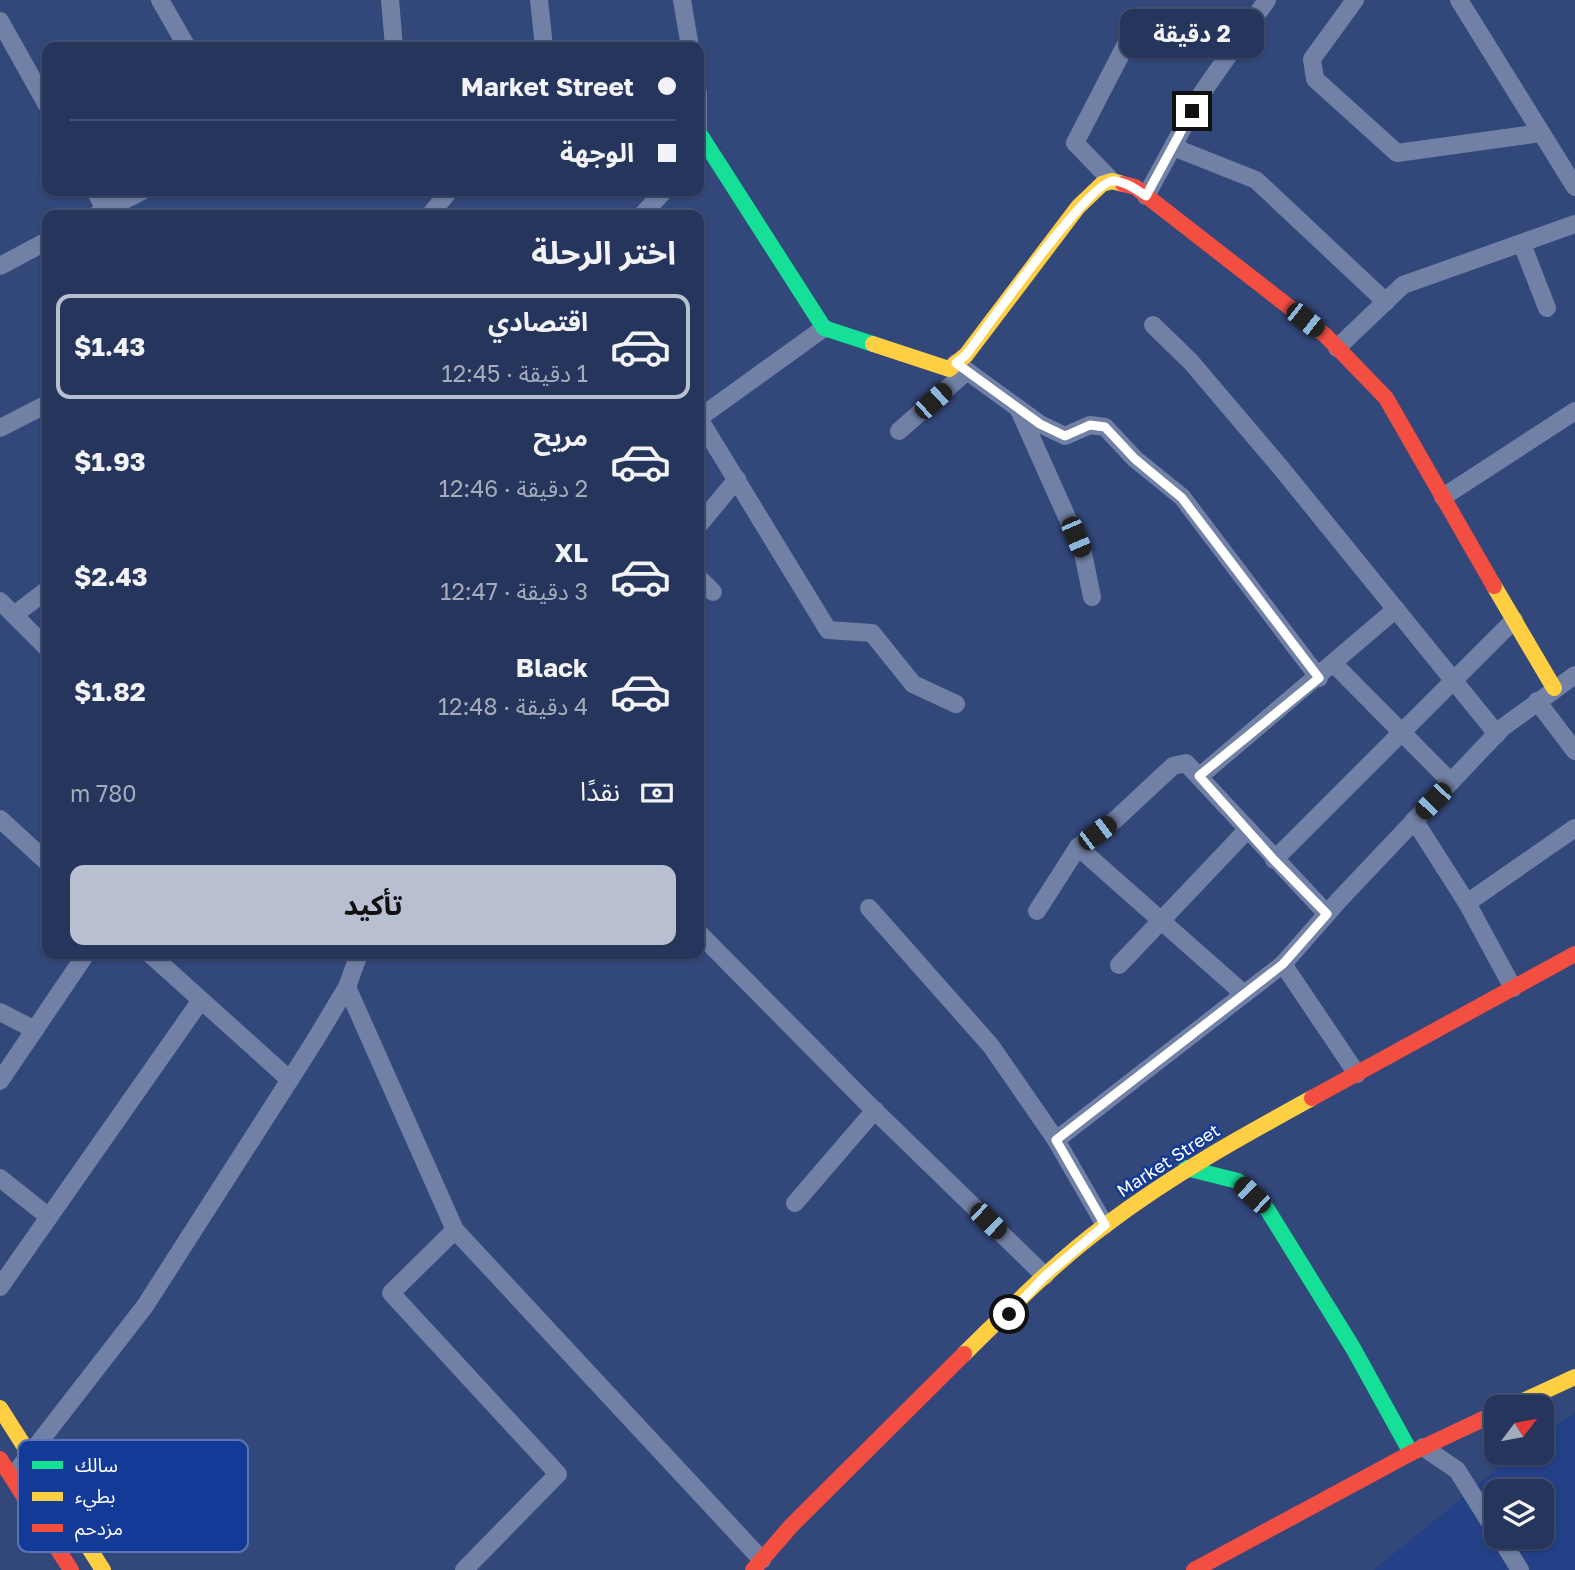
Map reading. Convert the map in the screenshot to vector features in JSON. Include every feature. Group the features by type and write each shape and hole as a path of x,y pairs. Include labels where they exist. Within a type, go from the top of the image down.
{"street":[{"path":"390,0 394,42"},
{"path":"539,0 543,42"},
{"path":"682,0 689,42"},
{"path":"1355,0 1312,59 1315,79 1397,153 1541,133"},
{"path":"1459,0 1575,187"},
{"path":"1146,196 1202,93 1264,1"},
{"path":"164,2 184,42"},
{"path":"0,20 42,96"},
{"path":"1139,21 1075,144 1112,181 1135,187 1337,348 1386,398 1554,688"},
{"path":"1173,147 1256,180 1386,302"},
{"path":"704,148 824,328 948,369 962,367 1017,407 1065,436 1090,425 1105,427 1135,459 1182,498 1319,678"},
{"path":"899,431 962,367 966,355 1078,207 1102,184 1112,181"},
{"path":"107,210 133,196"},
{"path":"647,210 659,196"},
{"path":"422,210 439,200"},
{"path":"1337,348 1403,285 1575,224"},
{"path":"0,266 42,244"},
{"path":"1522,244 1547,309"},
{"path":"1153,325 1191,362 1497,734"},
{"path":"704,414 824,328"},
{"path":"0,428 42,407"},
{"path":"1017,407 1083,553 1093,597"},
{"path":"1443,497 1575,411"},
{"path":"704,426 828,630 872,632 913,684 956,704"},
{"path":"704,519 737,479"},
{"path":"704,583 713,592"},
{"path":"14,615 42,594"},
{"path":"0,601 42,643"},
{"path":"1199,776 1335,665 1396,610"},
{"path":"1274,860 1514,620"},
{"path":"1335,665 1451,782"},
{"path":"1056,1140 1283,964 1414,820 1497,734 1554,688 1575,675"},
{"path":"1537,701 1575,751"},
{"path":"1037,911 1078,847 1115,820 1173,766 1186,763 1327,914"},
{"path":"0,819 42,857"},
{"path":"1414,820 1467,902 1513,988"},
{"path":"1467,902 1575,828"},
{"path":"1119,965 1248,829"},
{"path":"1078,847 1244,994"},
{"path":"869,908 991,1046 1056,1140 1105,1225"},
{"path":"704,938 1045,1276"},
{"name":"Market Street","path":"757,1565 791,1526 891,1424 1045,1276 1105,1225 1186,1168 1575,954"},
{"path":"0,1081 83,959"},
{"path":"156,959 290,1080"},
{"path":"41,1440 145,1306 347,987 356,959"},
{"path":"1283,964 1357,1074"},
{"path":"347,987 456,1230 757,1565"},
{"path":"0,1287 201,1000"},
{"path":"0,1012 35,1030"},
{"path":"795,1203 875,1110"},
{"path":"1186,1168 1238,1181 1266,1209 1417,1450 1457,1470 1484,1512"},
{"path":"0,1178 49,1217"},
{"path":"456,1230 391,1293 558,1474 464,1570"},
{"path":"1536,1395 1575,1377"},
{"path":"0,1408 21,1440"},
{"path":"1194,1570 1417,1450 1484,1419"},
{"path":"0,1458 18,1484"},
{"path":"13,1476 18,1470"},
{"path":"1507,1549 1520,1570"},
{"path":"60,1552 71,1570"},
{"path":"92,1552 103,1570"}],"water":[{"path":"1575,1413 1575,1570 1374,1570 1484,1480 1484,1549 1554,1549 1554,1479 1485,1479 1502,1465 1554,1465 1554,1426"}],"traffic: fast":[{"path":"704,141 824,328 873,344"},
{"path":"1186,1168 1238,1181 1267,1209 1353,1348 1411,1453"}],"traffic: slow":[{"path":"873,344 949,369 966,355 1078,207 1102,184 1112,181 1123,184"},
{"path":"1494,586 1554,688"},
{"path":"964,1354 1051,1270 1107,1224 1182,1173 1312,1098"},
{"path":"1536,1395 1575,1377"},
{"path":"0,1408 20,1440"},
{"path":"92,1552 103,1570"}],"traffic: jam":[{"path":"1123,184 1135,187 1325,335 1386,398 1494,586"},
{"path":"1312,1098 1575,954"},
{"path":"753,1570 791,1526 964,1354"},
{"path":"1194,1570 1411,1453 1484,1419"},
{"path":"0,1459 18,1487"},
{"path":"59,1552 71,1570"}],"route":[{"path":"1009,1314 1045,1276 1105,1225 1056,1140 1283,964 1327,914 1274,860 1199,776 1319,678 1182,498 1135,459 1105,427 1090,425 1065,436 1040,424 956,363 966,355 1078,207 1102,184 1112,181 1135,187 1146,196 1192,111"}]}
